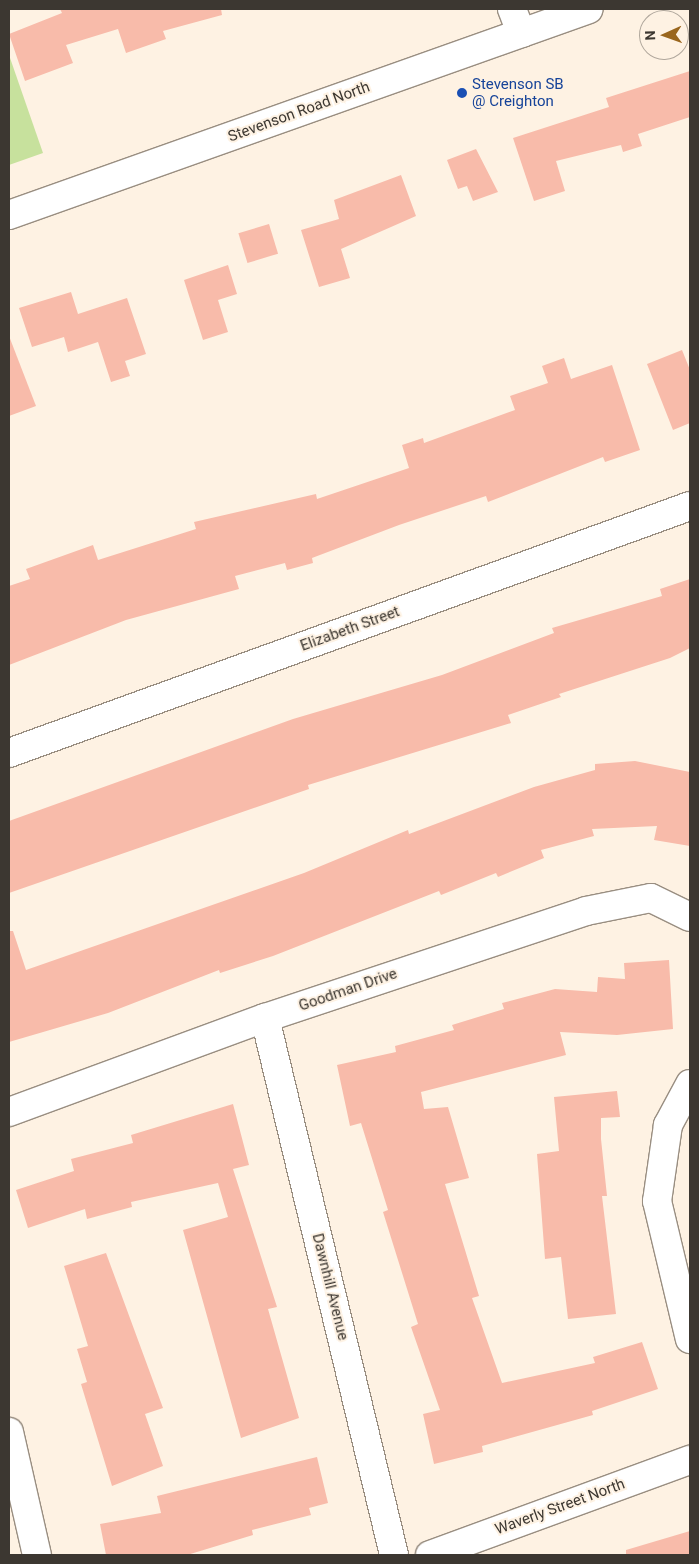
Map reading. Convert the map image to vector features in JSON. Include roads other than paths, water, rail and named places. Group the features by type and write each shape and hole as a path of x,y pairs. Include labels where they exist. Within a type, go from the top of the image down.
{"street":[{"name":"Stevenson Road North","path":"9,215 516,21 589,9"},
{"name":"Elizabeth Street","path":"9,753 690,506"},
{"name":"Goodman Drive","path":"9,1112 265,1018 586,910 651,898 690,917"},
{"name":"Dawnhill Avenue","path":"265,1018 394,1555"},
{"path":"690,1084 668,1125 657,1202 690,1339"},
{"path":"9,1432 37,1555"},
{"name":"Waverly Street North","path":"430,1555 690,1460"}],"place":[{"name":"Stevenson SB @ Creighton","path":"462,93"}]}
